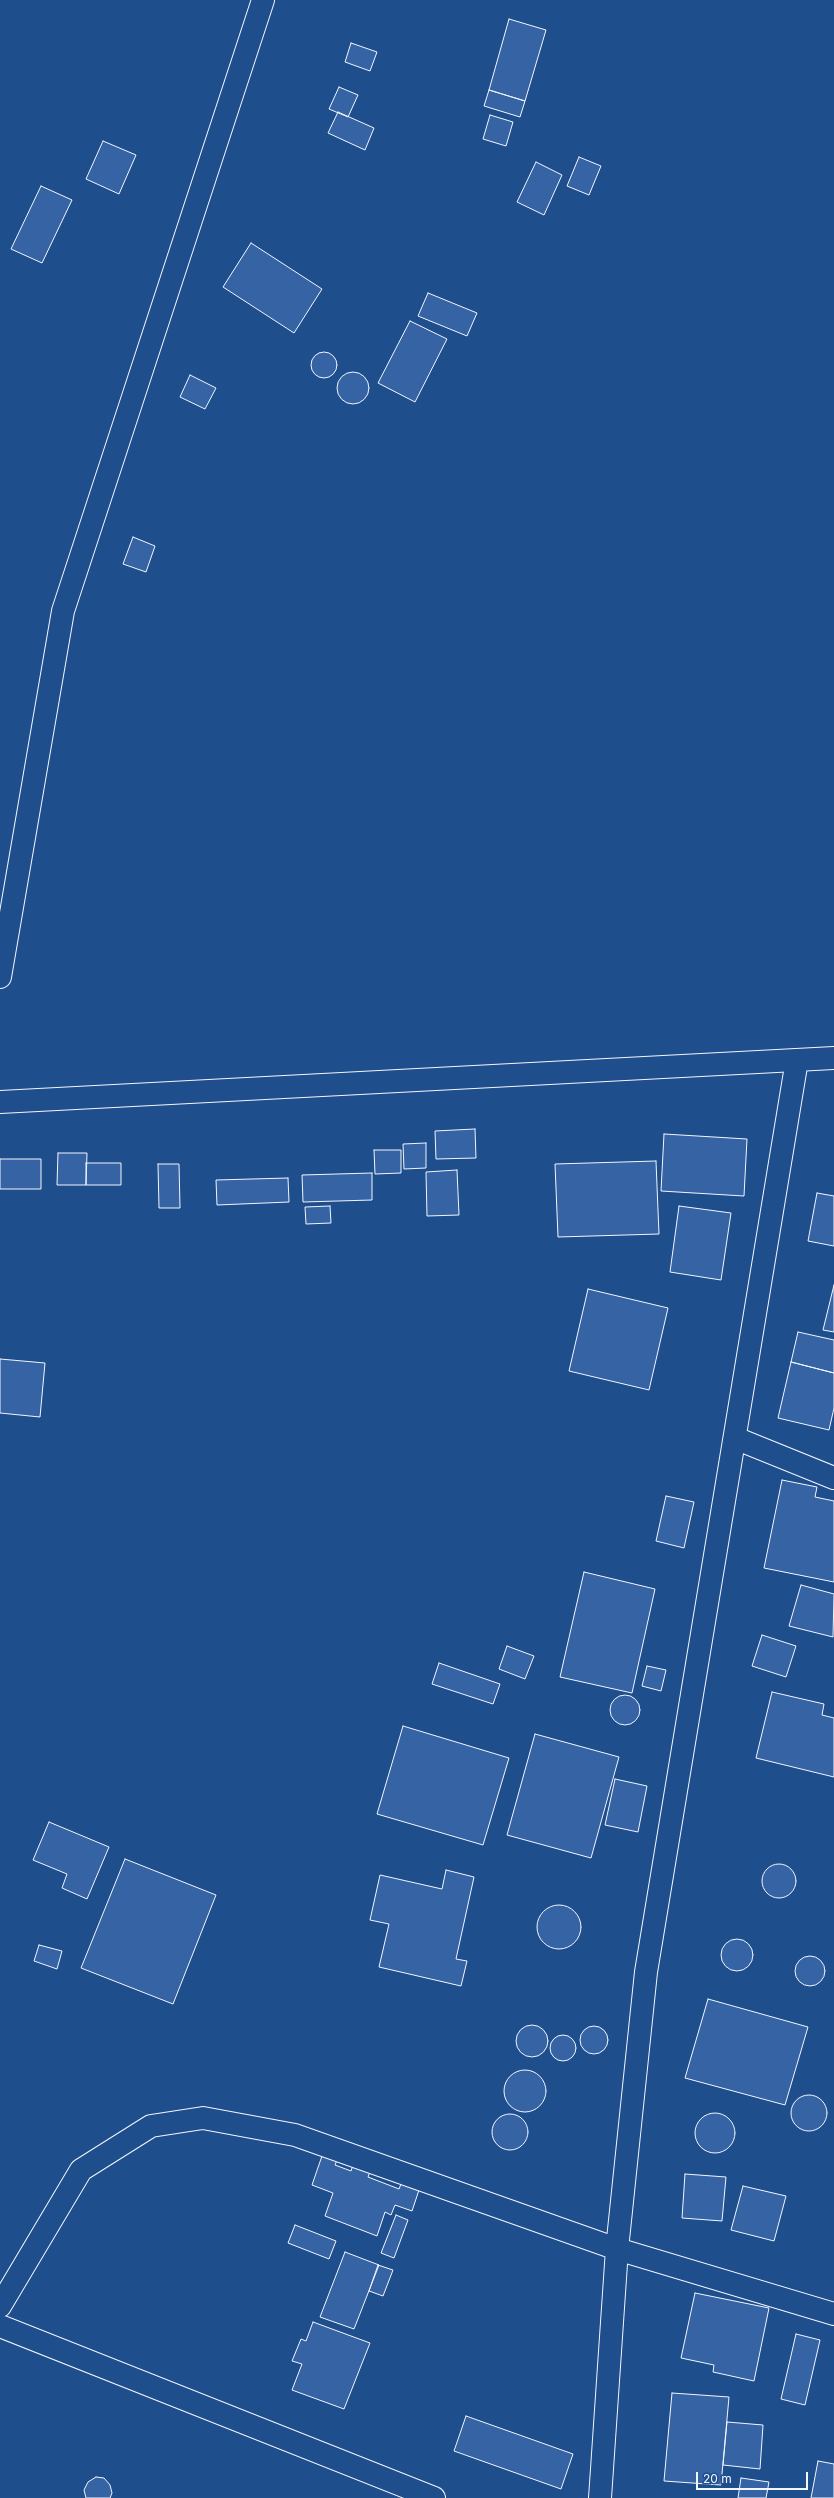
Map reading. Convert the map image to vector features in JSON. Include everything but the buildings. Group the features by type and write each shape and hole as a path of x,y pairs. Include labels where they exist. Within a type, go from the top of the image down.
{"main road":[{"path":"0,977 63,611 263,0"},
{"path":"0,1102 834,1058"},
{"path":"600,2498 617,2249 646,1972 796,1060"},
{"path":"735,1438 834,1478"},
{"path":"0,2306 81,2170 151,2126 203,2118 295,2135 617,2249 834,2314"},
{"path":"0,2326 434,2498"}]}
